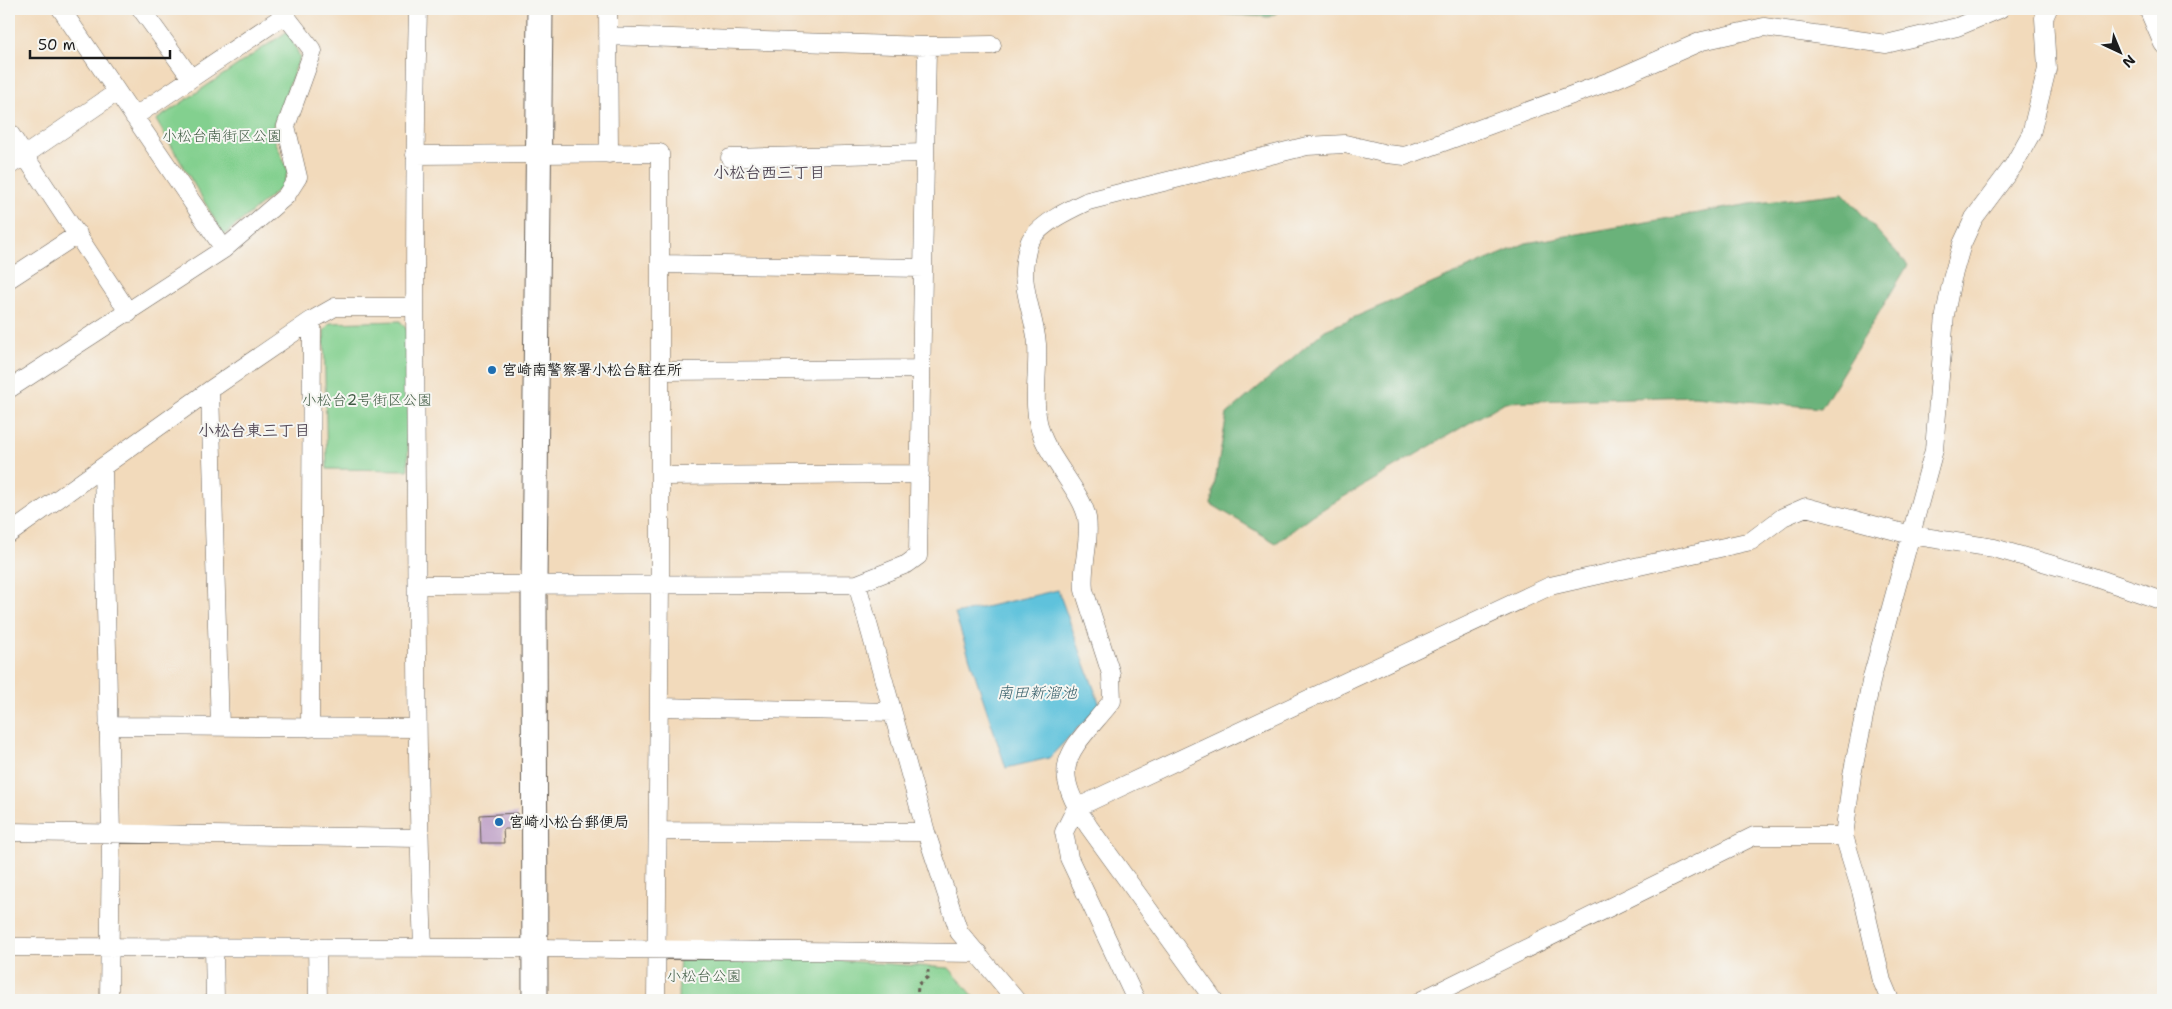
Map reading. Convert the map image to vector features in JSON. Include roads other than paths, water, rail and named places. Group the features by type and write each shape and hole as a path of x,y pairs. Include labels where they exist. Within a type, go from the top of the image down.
{"street":[{"path":"61,9 224,249"},
{"path":"141,9 191,78"},
{"path":"418,9 415,155 417,728 423,947"},
{"path":"535,1000 534,584 540,9"},
{"path":"608,9 609,154"},
{"path":"1214,1000 1076,808 1064,776 1069,753 1112,700 1111,674 1084,590 1082,578 1088,538 1084,506 1061,472 1042,438 1036,413 1037,343 1024,272 1030,240 1059,214 1088,201 1308,146 1345,144 1387,154 1406,156 1613,80 1702,41 1764,27 1886,44 1957,27 2000,9"},
{"path":"1890,1000 1882,981 1861,891 1844,836 1852,776 1872,678 1934,450 1945,315 1952,278 1962,244 1974,218 2013,166 2031,134 2047,69 2044,18 2048,9"},
{"path":"2148,9 2163,44"},
{"path":"9,389 224,249 286,196 298,177 286,126 313,51 285,15 134,117"},
{"path":"608,36 927,46 992,45"},
{"path":"417,585 856,584 907,564 918,556 927,46"},
{"path":"9,166 118,92"},
{"path":"9,132 129,312"},
{"path":"415,155 660,153 660,584 656,1000"},
{"path":"730,158 925,153"},
{"path":"9,280 78,234"},
{"path":"660,264 923,268"},
{"path":"9,534 210,390 334,307 415,307"},
{"path":"310,728 312,320"},
{"path":"660,371 922,369"},
{"path":"210,390 220,727"},
{"path":"103,468 110,835 109,1000"},
{"path":"660,476 920,474"},
{"path":"1136,1000 1069,858 1064,832 1076,808 1550,586 1752,541 1783,517 1806,507 1911,535 1994,548 2091,576 2163,601"},
{"path":"856,584 926,832 959,932 1016,1000"},
{"path":"659,707 892,712"},
{"path":"108,726 417,728"},
{"path":"658,831 926,832"},
{"path":"9,832 110,835 419,838"},
{"path":"1422,1000 1754,836 1844,836"},
{"path":"9,947 423,947 978,953"},
{"path":"214,947 215,1000"},
{"path":"317,947 318,1000"}],"water":[{"name":"南田新溜池","path":"1058,590 1100,705 1049,758 1006,768 955,614"}],"place":[{"name":"宮崎南警察署小松台駐在所","path":"492,370"},
{"name":"宮崎小松台郵便局","path":"499,822"}],"district":[{"name":"小松台西三丁目","path":"769,172"},
{"name":"小松台東三丁目","path":"254,430"}],"park label":[{"name":"小松台南街区公園","path":"222,136"},
{"name":"小松台2号街区公園","path":"367,400"},
{"name":"小松台公園","path":"704,976"}]}
